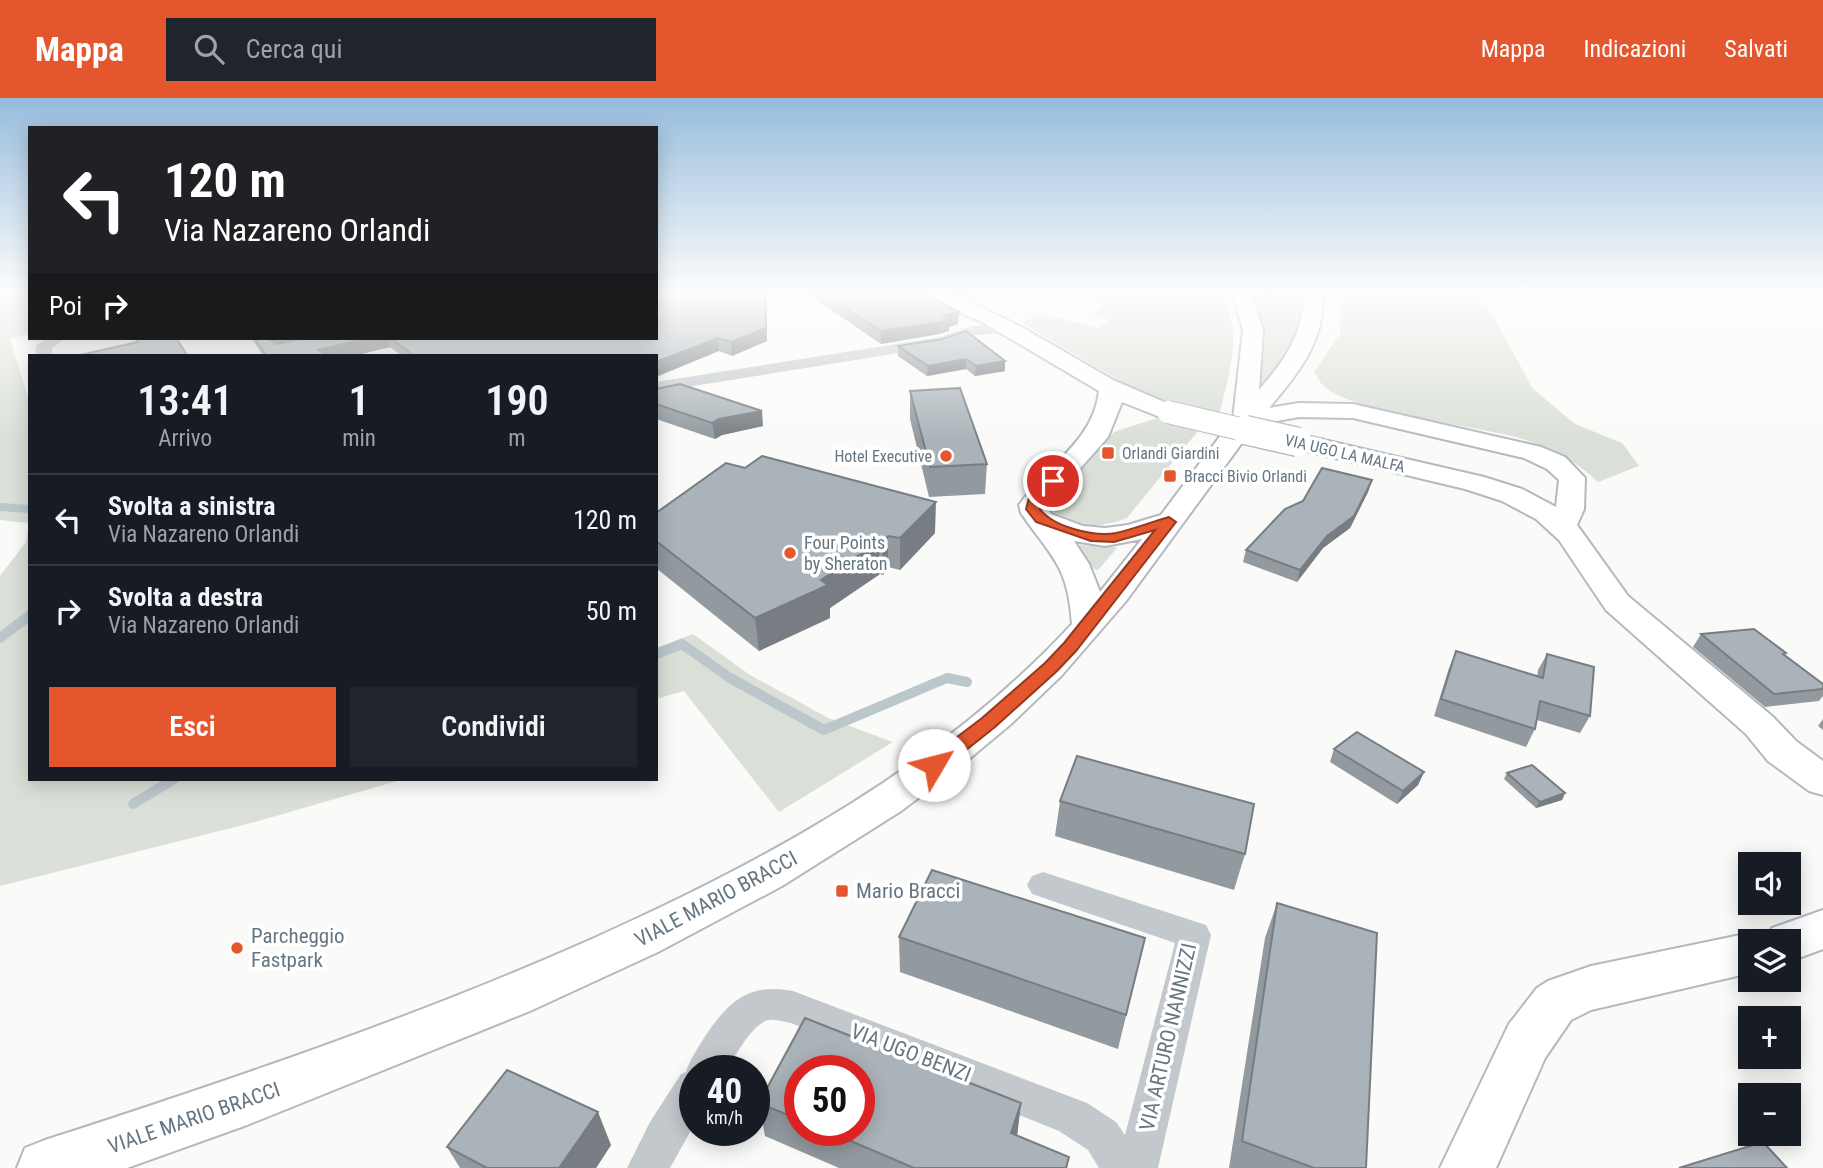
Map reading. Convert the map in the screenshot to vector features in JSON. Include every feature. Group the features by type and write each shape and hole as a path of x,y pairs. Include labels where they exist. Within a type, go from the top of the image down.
{"street":[{"path":"658,387 936,342"},
{"name":"VIA UGO LA MALFA","path":"1022,342 1046,350 1111,390 1168,412 1446,476 1521,499 1537,507 1562,527 1599,582 1617,603 1759,726 1782,751 1822,776"},
{"path":"1245,419 1252,342"},
{"name":"VIALE MARIO BRACCI","path":"45,1168 362,1058 557,976 727,896 830,837 934,765 1031,686 1088,625 1245,419 1283,378 1303,342"},
{"name":"VIA UGO LA MALFA","path":"1302,346 1304,358 1297,375 1301,383 1325,399 1368,414 1513,446 1556,463"},
{"path":"1088,625 1087,594 1072,559 1033,509 1034,501 1099,432 1110,402 1111,390"},
{"name":"VIA UGO LA MALFA","path":"1245,419 1312,410 1368,414"},
{"path":"1099,432 1168,412"},
{"path":"1521,499 1542,491 1555,480 1558,472 1556,463"},
{"path":"1556,463 1569,473 1574,481 1570,509 1562,527"},
{"path":"1041,520 1076,534 1103,538 1126,536 1169,522"},
{"name":"VIA ARTURO NANNIZZI","path":"1043,885 1194,936 1138,1168"},
{"path":"1801,937 1823,929"},
{"path":"1468,1168 1527,1041 1554,1004 1591,988 1738,956"},
{"name":"VIA UGO BENZI","path":"716,1055 743,1016 760,1004 783,1005 1085,1122 1102,1136 1123,1168"},
{"path":"648,1168 679,1112"}],"shaded area":[{"path":"0,342 11,342 28,397 28,523 0,520"},
{"path":"1054,342 1233,342 1219,415 1140,393"},
{"path":"1263,342 1293,342 1266,389 1257,387"},
{"path":"1335,342 1507,342 1533,389 1575,424 1622,443 1639,466 1598,482 1571,461 1519,438 1385,410 1337,395 1322,384 1314,372"},
{"path":"1163,416 1202,426 1127,518 1107,524 1074,524 1055,515 1048,507 1051,500 1114,432"},
{"path":"28,529 28,781 397,781 255,822 0,886 0,576 26,542"},
{"path":"1079,545 1117,548 1098,570 1092,568"},
{"path":"693,634 750,675 828,718 893,742 779,812 684,691 658,698 658,647"}],"building":[{"path":"138,342 179,342 186,354 84,354"},
{"path":"257,342 353,342 318,350 325,354 265,354"},
{"path":"396,342 708,342 658,361 658,354 412,354"},
{"path":"924,342 980,342 1005,361 976,366 966,359 928,366 898,346"},
{"path":"680,384 762,411 719,419 712,423 658,405 658,389"},
{"path":"960,388 987,464 930,467 910,391"},
{"path":"762,456 936,502 900,538 888,536 882,543 879,542 821,580 828,585 755,618 658,543 658,512 726,463 745,468"},
{"path":"1322,468 1372,480 1354,516 1327,536 1300,570 1246,550 1285,509 1303,501"},
{"path":"1754,629 1823,684 1823,689 1774,694 1701,634"},
{"path":"1456,651 1543,678 1547,654 1594,667 1590,716 1540,701 1535,729 1441,699"},
{"path":"1357,732 1424,772 1403,791 1334,749"},
{"path":"1077,756 1254,804 1245,854 1060,801"},
{"path":"1532,765 1565,793 1540,802 1507,773"},
{"path":"932,870 1145,938 1126,1015 899,937"},
{"path":"1277,903 1377,933 1366,1168 1314,1168 1242,1141"},
{"path":"805,1018 1021,1103 1011,1133 1069,1157 1066,1168 914,1168 862,1146 875,1146 875,1055 785,1055"},
{"path":"784,1057 784,1113 770,1108 770,1083"},
{"path":"507,1070 598,1112 559,1168 487,1168 447,1147"},
{"path":"1750,1146 1767,1146 1787,1168 1679,1168"}],"waterway":[{"path":"0,507 28,509"},
{"path":"0,638 28,617"},
{"path":"658,653 682,644 730,678 824,730 947,678 967,682"},
{"path":"133,804 171,781"}],"place":[{"name":"Orlandi Giardini","path":"1108,453"},
{"name":"Hotel Executive","path":"946,456"},
{"name":"Bracci Bivio Orlandi","path":"1170,476"},
{"name":"Four Points by Sheraton","path":"790,553"},
{"name":"Mario Bracci","path":"842,891"},
{"name":"Parcheggio Fastpark","path":"237,948"}],"route":[{"path":"934,765 972,736 1051,667 1106,603 1169,522 1114,538 1076,534 1041,520 1033,509 1034,501 1053,481"}]}
